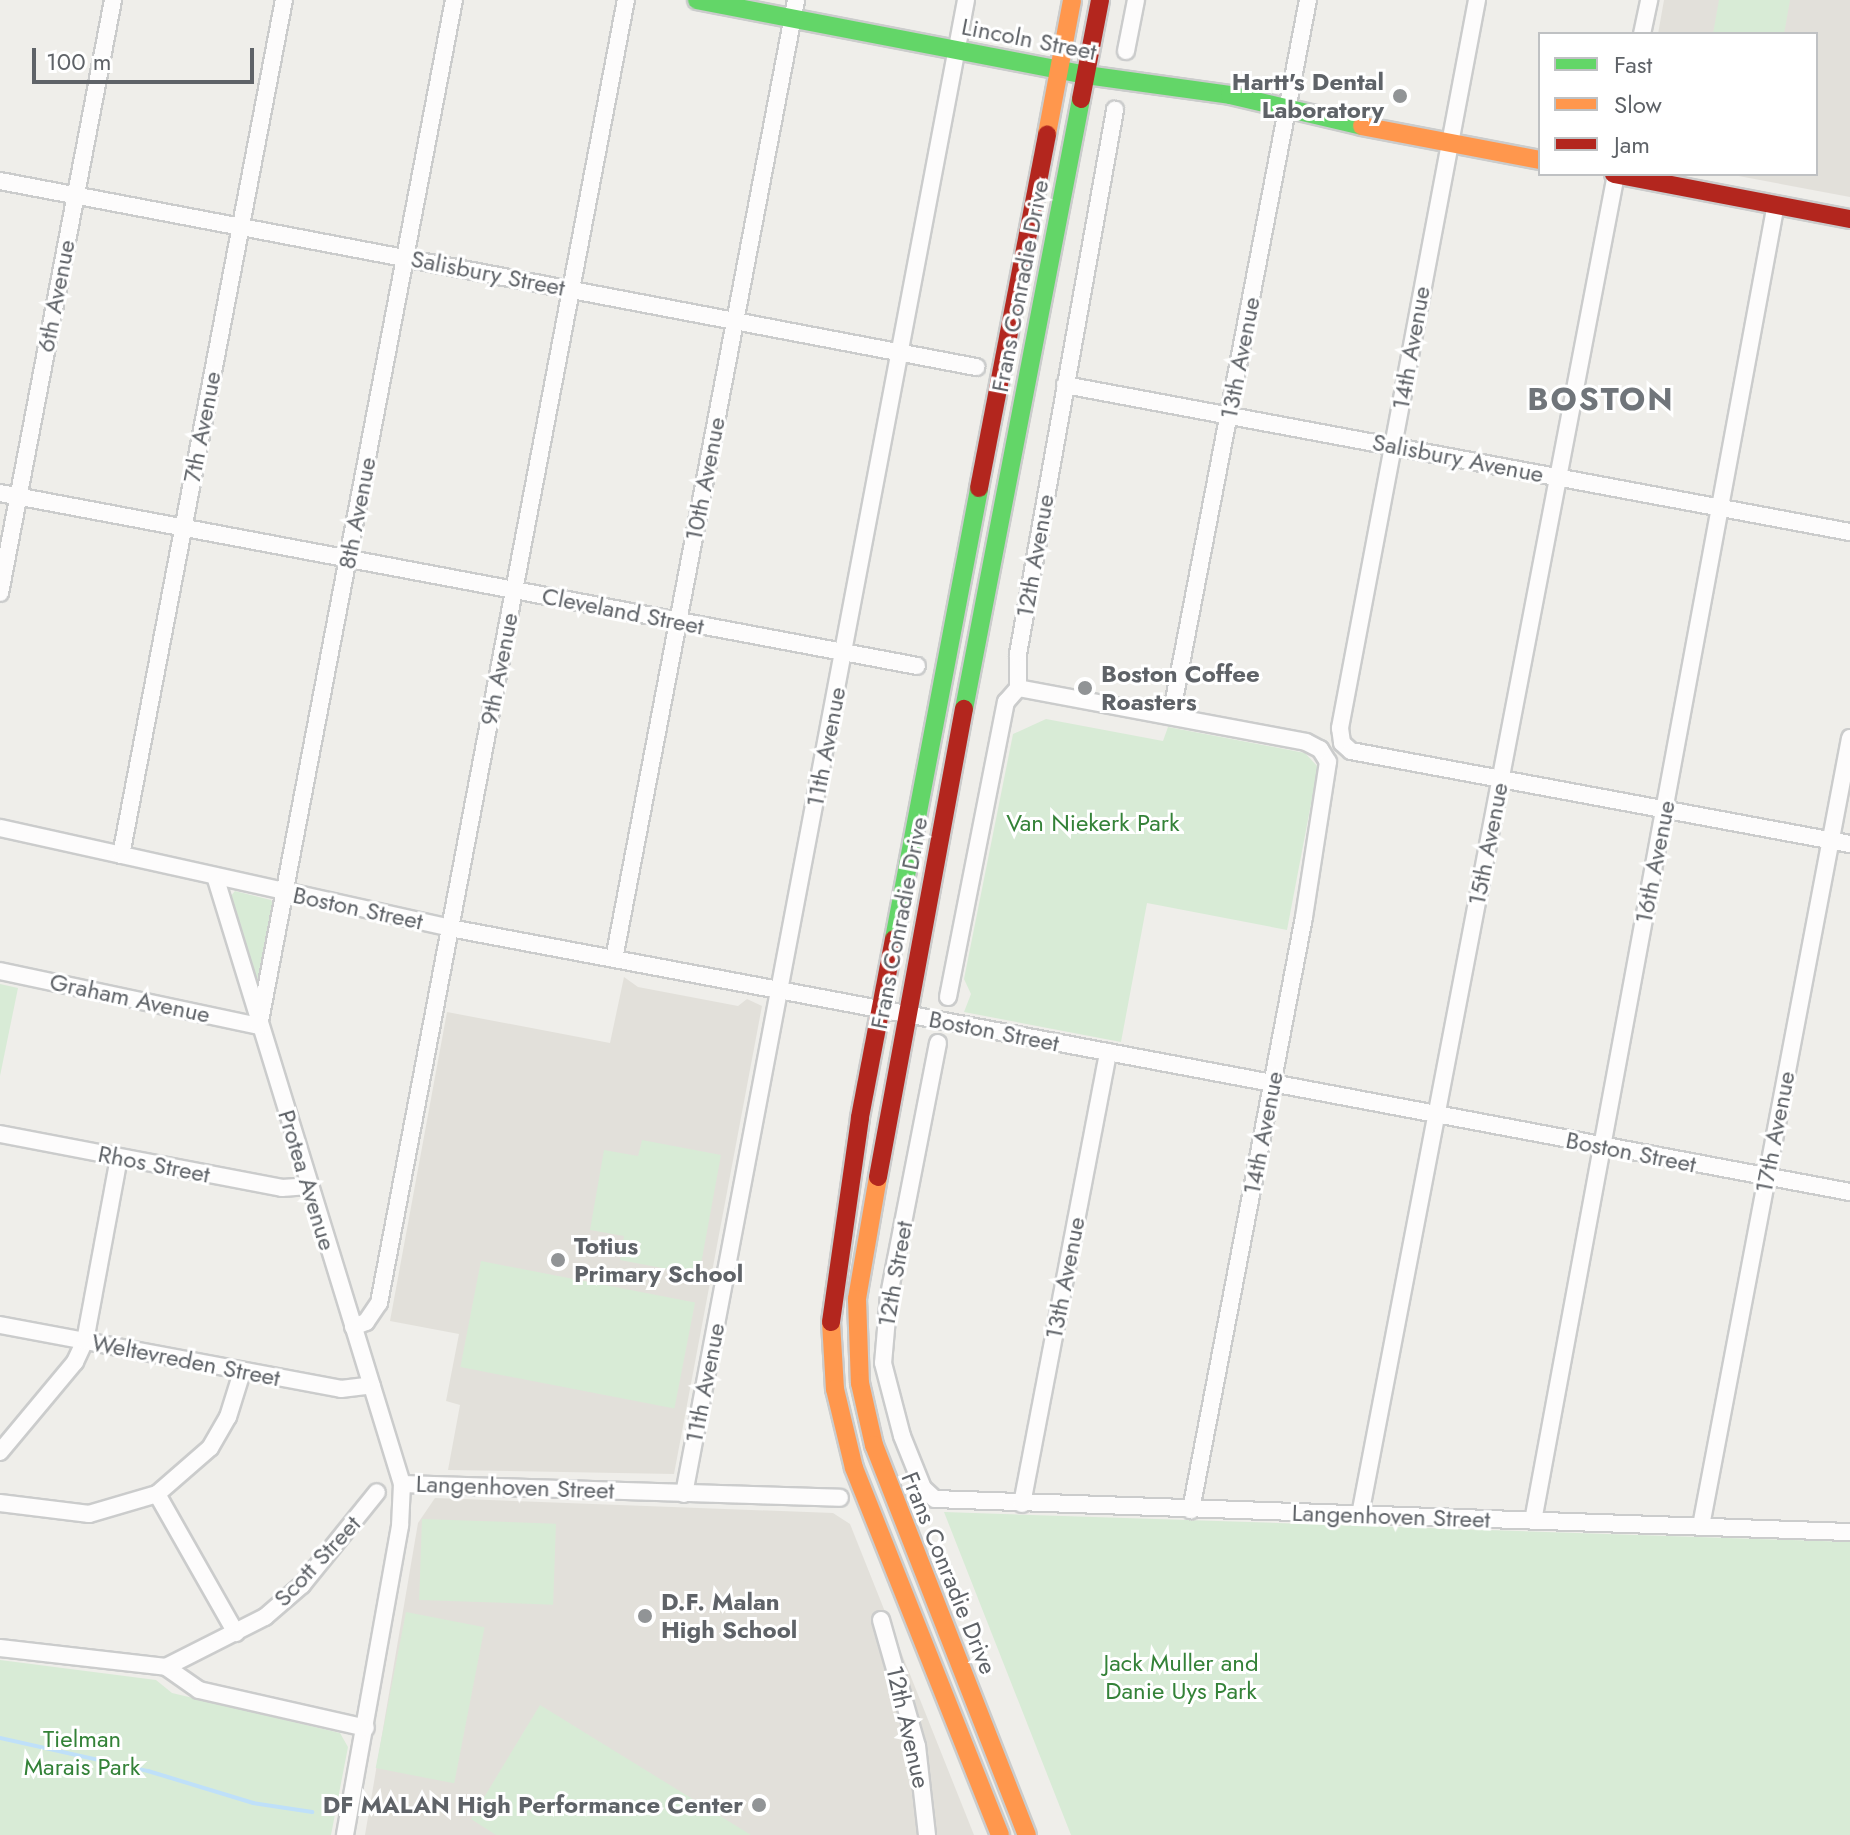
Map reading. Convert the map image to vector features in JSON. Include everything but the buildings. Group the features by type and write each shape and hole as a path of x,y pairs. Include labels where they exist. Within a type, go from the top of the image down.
{"main road":[{"name":"Lincoln Street","path":"697,0 794,9 957,50 1538,160"},
{"name":"Frans Conradie Drive","path":"1000,1835 860,1486 832,1374 834,1258 1072,0"},
{"name":"Frans Conradie Drive","path":"1027,1835 887,1481 860,1383 861,1259 905,1014 1100,0"},
{"path":"1626,176 1850,219"}],"street":[{"name":"6th Avenue","path":"0,593 113,0"},
{"name":"7th Avenue","path":"121,855 284,0"},
{"name":"8th Avenue","path":"259,1026 454,0"},
{"name":"9th Avenue","path":"353,1327 366,1322 379,1303 626,0"},
{"name":"11th Avenue","path":"684,1494 966,0"},
{"path":"1126,51 1136,0"},
{"name":"13th Avenue","path":"1171,716 1228,414 1291,113 1308,0"},
{"name":"14th Avenue","path":"1477,0 1340,728 1342,743 1351,751 1500,777"},
{"path":"1642,32 1649,0"},
{"name":"10th Avenue","path":"614,959 794,9"},
{"name":"12th Avenue","path":"948,997 1006,702 1018,688 1018,654 1115,110"},
{"name":"15th Avenue","path":"1360,1515 1615,176"},
{"name":"Salisbury Street","path":"0,181 976,367"},
{"name":"16th Avenue","path":"1533,1521 1723,507 1776,204"},
{"name":"Salisbury Avenue","path":"1065,385 1850,532"},
{"name":"Cleveland Street","path":"0,493 917,666"},
{"path":"1018,688 1171,716"},
{"name":"14th Avenue","path":"1171,716 1306,742 1325,755 1329,777 1191,1510"},
{"name":"17th Avenue","path":"1701,1526 1850,738"},
{"path":"1500,777 1850,844"},
{"name":"Boston Street","path":"0,828 450,928 1850,1192"},
{"name":"Protea Avenue","path":"215,876 402,1484"},
{"name":"Graham Avenue","path":"0,971 259,1026"},
{"name":"12th Street","path":"932,1498 923,1488 902,1436 883,1352 889,1295 938,1043"},
{"name":"13th Avenue","path":"1022,1504 1108,1052"},
{"name":"Rhos Street","path":"0,1134 282,1188 309,1186"},
{"path":"0,1452 75,1362 85,1341 119,1158"},
{"name":"Weltevreden Street","path":"0,1325 341,1389 372,1385"},
{"path":"0,1503 89,1514 157,1494 210,1448 228,1417 242,1372"},
{"name":"Langenhoven Street","path":"345,1835 400,1526 402,1484 840,1498"},
{"name":"Scott Street","path":"166,1667 236,1633 302,1585 377,1492"},
{"path":"157,1494 236,1633"},
{"name":"Langenhoven Street","path":"932,1498 1022,1504 1850,1532"},
{"name":"12th Avenue","path":"881,1620 917,1746 927,1835"},
{"path":"0,1648 166,1667 199,1690 366,1728"}],"shaded area":[{"path":"1664,0 1850,0 1850,197 1739,176 1818,176 1818,32 1658,32"},
{"name":"Totius Primary School","path":"624,977 638,987 738,1006 747,999 762,1006 674,1474 448,1470 460,1405 446,1401 459,1334 390,1321 447,1012 610,1043"},
{"name":"D.F. Malan High School","path":"435,1498 833,1513 850,1524 974,1835 365,1835 418,1523"}],"green space":[{"path":"1719,0 1790,0 1784,32 1713,32"},
{"name":"Van Niekerk Park","path":"1046,719 1163,741 1168,727 1305,753 1318,767 1287,930 1147,903 1121,1042 964,1012 971,994 964,979 1013,734"},
{"path":"235,891 271,900 274,906 257,982 230,897"},
{"path":"0,984 18,988 0,1076"},
{"path":"642,1140 721,1155 699,1275 620,1260 624,1236 590,1230 604,1150 638,1156"},
{"path":"481,1261 695,1303 674,1409 460,1367"},
{"name":"Jack Muller and Danie Uys Park","path":"944,1512 1850,1542 1850,1835 1071,1835"},
{"path":"422,1519 556,1524 553,1605 419,1600"},
{"path":"406,1612 485,1627 454,1783 376,1768"},
{"name":"Tielman Marais Park","path":"0,1660 156,1680 172,1693 340,1733 348,1747 331,1835 0,1835"},
{"path":"540,1705 751,1835 496,1835 471,1819"}],"waterway":[{"path":"0,1738 148,1771 253,1803 312,1812"}],"traffic: fast":[{"path":"697,0 1086,75 1230,95 1362,126"},
{"path":"964,709 1081,99"},
{"path":"894,939 979,488"}],"traffic: slow":[{"path":"1047,134 1072,0"},
{"path":"1362,126 1538,160"},
{"path":"878,1177 857,1299 860,1383 874,1445 1027,1835"},
{"path":"831,1322 835,1389 854,1468 1000,1835"}],"traffic: jam":[{"path":"1081,99 1100,0"},
{"path":"979,488 1047,134"},
{"path":"1624,176 1850,219"},
{"path":"878,1177 964,709"},
{"path":"831,1322 860,1117 894,939"}],"place":[{"name":"Hartt's Dental Laboratory","path":"1400,96"},
{"name":"Boston Coffee Roasters","path":"1085,688"},
{"name":"Totius Primary School","path":"558,1260"},
{"name":"D.F. Malan High School","path":"645,1616"},
{"name":"DF MALAN High Performance Center","path":"759,1805"}],"district":[{"name":"BOSTON","path":"1601,399"}]}
